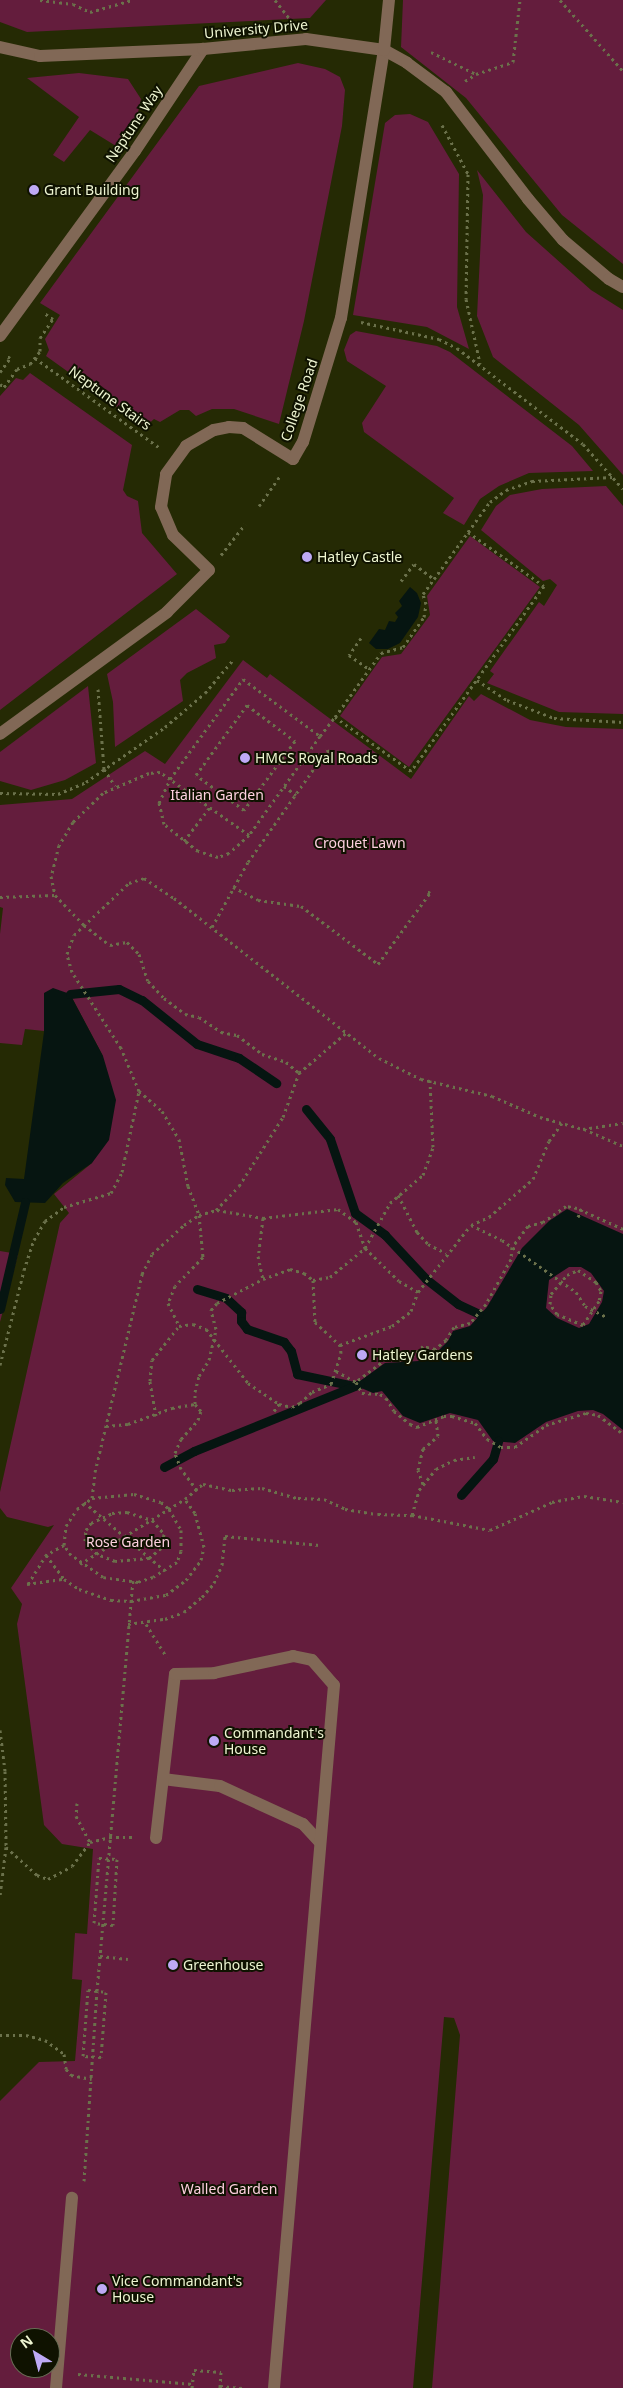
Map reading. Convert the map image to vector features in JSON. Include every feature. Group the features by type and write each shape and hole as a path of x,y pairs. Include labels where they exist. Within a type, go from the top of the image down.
{"street":[{"name":"College Road","path":"209,570 173,534 166,522 161,507 162,492 175,458 200,436 229,427 243,428 293,458 303,442 341,318 384,50 389,0"},
{"name":"University Drive","path":"0,47 40,56 203,49 306,39 384,50 407,63 446,92 528,199 563,240 609,279 623,287"},
{"name":"Neptune Way","path":"0,336 135,151 203,49"},
{"path":"0,734 167,612 209,570"},
{"path":"156,1838 175,1674 214,1673 293,1656 312,1660 334,1685 319,1842 274,2388"},
{"path":"163,1779 220,1786 303,1824 319,1842"},
{"path":"60,2338 72,2198"}],"path":[{"path":"40,0 73,4 90,12 132,0"},
{"path":"422,48 476,74 514,62 520,0"},
{"path":"560,0 623,71"},
{"path":"446,92 439,118 468,174 470,188 466,299 480,364"},
{"path":"0,384 4,387 17,369 27,367 35,358 42,345 40,338 53,319 43,313"},
{"path":"341,318 439,339 480,364 583,444 623,489"},
{"path":"0,372 10,358 3,354"},
{"name":"Neptune Stairs","path":"35,358 164,451"},
{"path":"259,506 293,458"},
{"path":"320,736 243,679 162,792 159,814 164,824 198,851 218,857 229,853 249,835 380,653 403,647 424,617 426,604 423,594 490,502 506,490 532,481 613,477"},
{"path":"209,570 245,524"},
{"path":"334,716 410,771 477,680 544,586 468,532"},
{"path":"401,581 414,564 434,579"},
{"path":"361,638 349,655 369,669"},
{"path":"0,793 30,796 58,794 86,782 165,727 205,693 232,661"},
{"path":"477,680 507,700 554,718 623,722"},
{"path":"247,706 275,726 295,741 244,810 196,775 247,706"},
{"path":"102,708 104,770 115,786"},
{"path":"212,927 233,887 265,839 327,750 331,753"},
{"path":"249,835 160,772 149,772 104,792 73,822 59,845 51,876 55,895 84,925 110,945 127,942 139,954 148,981 164,998 185,1014 199,1017 221,1032 237,1035 262,1054 286,1062 298,1073"},
{"path":"284,786 296,794"},
{"path":"184,841 210,807"},
{"path":"265,839 269,841"},
{"path":"179,1326 168,1303 175,1286 203,1257 199,1215 188,1186 179,1139 162,1111 139,1090 121,1048 72,972 67,954 74,935 130,883 144,878 212,927 379,1058 430,1080 492,1096 562,1123 583,1129 623,1146"},
{"path":"233,887 258,900 300,906 378,964 430,893 426,890"},
{"path":"0,897 55,895"},
{"path":"216,1210 239,1186 283,1117 298,1073 347,1032"},
{"path":"197,1490 180,1469 175,1453 182,1439 198,1420 201,1411 196,1404 199,1376 209,1360 216,1323 211,1310 217,1303 263,1279 290,1270 304,1273 313,1280 330,1277 365,1248 390,1203 423,1176 433,1147 430,1080"},
{"path":"0,1365 34,1240 45,1221 64,1207 111,1192 122,1172 139,1090"},
{"path":"340,1345 392,1326 411,1311 418,1292 432,1276 446,1253 471,1225 489,1217 533,1179 549,1141 562,1123"},
{"path":"583,1129 623,1123"},
{"path":"398,1195 417,1232 428,1244 446,1253"},
{"path":"356,1384 386,1360 408,1360 423,1346 434,1349 454,1326 470,1323 497,1286 514,1249 528,1226 542,1222 557,1210 566,1206 582,1210 623,1229"},
{"path":"92,1498 106,1426 142,1274 152,1254 199,1215 216,1210 263,1218 338,1209 356,1222 365,1248 399,1281 418,1292"},
{"path":"578,1217 582,1210"},
{"path":"263,1218 258,1256 263,1279"},
{"path":"471,1225 514,1249 576,1292 584,1306 594,1309 607,1317"},
{"path":"578,1270 587,1274 601,1291 594,1309 583,1325 557,1314 550,1304 551,1294 560,1282 567,1275 578,1270"},
{"path":"313,1280 315,1322 340,1345"},
{"path":"179,1326 201,1326 237,1372 279,1404 292,1407 300,1403 312,1392 331,1384 336,1371 340,1345"},
{"path":"156,1416 150,1381 152,1360 158,1349 173,1338 179,1326"},
{"path":"0,1346 5,1347"},
{"path":"336,1371 356,1384 362,1393 380,1394 410,1424 417,1427 444,1416 475,1423 495,1444 501,1447 515,1447 546,1425 586,1413 598,1415 623,1434"},
{"path":"106,1426 128,1424 156,1416 172,1408 196,1404"},
{"path":"274,1411 279,1404"},
{"path":"424,1484 418,1470 424,1449 438,1436 436,1420"},
{"path":"412,1515 424,1484 436,1469 454,1460 476,1457"},
{"path":"80,1564 185,1499 203,1484 232,1490 262,1488 298,1498 324,1499 345,1509 378,1514 412,1515 490,1530 552,1502 584,1496 623,1502"},
{"path":"134,1494 162,1502 176,1518 183,1540 176,1562 166,1572 133,1581 103,1577 80,1564 64,1545 66,1526 84,1502 92,1498 134,1494"},
{"path":"46,1555 64,1578 96,1596 131,1601 166,1595 186,1580 201,1560 204,1547 195,1513 185,1499"},
{"path":"84,1502 166,1572"},
{"path":"127,1512 152,1520 164,1534 164,1541 149,1558 115,1561 97,1554 84,1535 91,1523 100,1517 127,1512"},
{"path":"128,1624 146,1624 184,1612 208,1590 222,1565 225,1536 320,1544"},
{"path":"64,1545 46,1555 27,1584 64,1578"},
{"path":"72,2198 83,2195 97,1991 133,1581"},
{"path":"146,1624 161,1644 175,1674"},
{"path":"0,1730 5,1771 6,1847 0,1896"},
{"path":"77,1803 76,1816 90,1842"},
{"path":"6,1847 37,1875 48,1879 72,1866 90,1842 110,1837 156,1838"},
{"path":"99,1858 108,1858 118,1859 113,1925 94,1923 99,1858"},
{"path":"100,1956 128,1959"},
{"path":"88,1990 97,1991 106,1992 101,2058 83,2056 88,1990"},
{"path":"0,2035 26,2035 45,2040 64,2054 66,2068 71,2075 92,2079"},
{"path":"60,2373 192,2386 194,2370 221,2372 220,2387 245,2388"}],"green space":[{"path":"0,0 326,0 310,18 27,32 0,22"},
{"path":"403,0 623,0 623,264 562,215 466,98 401,47"},
{"path":"298,63 325,69 340,77 345,90 342,126 304,321 279,424 234,409 212,409 196,416 189,410 180,410 160,422 154,419 145,427 46,356 49,350 45,339 60,315 40,303 199,86"},
{"path":"79,73 128,79 141,99 137,117 116,146 90,130 64,162 53,155 79,117 27,78"},
{"path":"410,114 428,122 459,174 457,307 469,349 427,327 353,315 385,123 395,115"},
{"path":"477,170 526,232 591,290 623,310 623,475 579,425 493,357 477,316 483,195"},
{"path":"356,331 437,346 450,352 572,446 593,471 529,473 499,486 480,499 464,525 443,513 454,498 364,432 362,423 386,386 347,361 344,350 350,335"},
{"path":"30,373 132,445 123,490 127,496 138,501 142,533 177,574 0,710 0,396 16,378 23,380"},
{"path":"606,486 623,506 623,714 559,712 487,683 494,674 490,671 539,602 544,606 557,585 550,579 543,581 481,530 496,506 510,495 542,489"},
{"path":"470,536 540,587 409,767 340,716 382,657 401,654 430,615 427,596"},
{"path":"196,609 230,636 225,643 214,645 216,658 187,673 180,680 183,701 115,747 113,702 107,674"},
{"path":"243,660 267,678 270,674 411,779 469,696 474,701 481,694 530,720 566,727 623,729 623,2388 432,2388 460,2035 454,2018 444,2017 413,2388 0,2388 0,2101 39,2062 75,2061 82,1980 72,1979 75,1933 87,1934 93,1849 62,1844 44,1825 17,1624 22,1604 11,1588 54,1525 48,1527 7,1517 0,1508 0,1492 60,1223 69,1213 54,1194 92,1163 103,1056 70,994 44,993 44,1031 25,1029 22,1045 0,1043 0,934 3,908 0,907 0,805 72,799 145,751 165,764"},
{"path":"88,686 96,763 65,780 31,790 0,781 0,752"},
{"path":"0,1251 18,1254 0,1322"}],"shaded area":[{"path":"410,587 417,593 421,603 418,617 400,643 388,649 376,649 369,643 379,629 385,630 389,621 395,622 398,617 395,613 402,606 399,601"},
{"path":"53,988 70,994 103,1056 116,1100 109,1140 92,1163 63,1183 45,1203 15,1202 5,1185 6,1178 24,1179 44,1032 44,993"},
{"path":"567,1209 623,1234 623,1430 603,1414 593,1410 578,1411 546,1422 515,1443 493,1441 478,1420 450,1413 420,1423 403,1416 382,1391 373,1393 359,1387 360,1381 385,1363 419,1361 424,1348 437,1352 448,1341 453,1331 470,1326 487,1307 522,1248 549,1221","holes":["569,1267 581,1267 591,1273 604,1291 602,1302 589,1324 579,1328 557,1318 546,1308 549,1280"]}],"waterway":[{"path":"70,994 119,989 142,1000 197,1044 239,1058 276,1083"},
{"path":"306,1109 330,1139 355,1213 385,1235 426,1279 458,1304 479,1314"},
{"path":"0,1309 25,1202"},
{"path":"197,1289 226,1298 241,1312 241,1321 247,1329 284,1342 291,1351 297,1374 354,1386"},
{"path":"164,1467 194,1451 360,1384"},
{"path":"461,1495 493,1459 498,1441"}],"place":[{"name":"Grant Building","path":"34,190"},
{"name":"Hatley Castle","path":"307,557"},
{"name":"HMCS Royal Roads","path":"245,758"},
{"name":"Hatley Gardens","path":"362,1355"},
{"name":"Commandant's House","path":"214,1741"},
{"name":"Greenhouse","path":"173,1965"},
{"name":"Vice Commandant's House","path":"102,2289"}],"park label":[{"name":"Italian Garden","path":"217,795"},
{"name":"Croquet Lawn","path":"360,843"},
{"name":"Rose Garden","path":"128,1542"},
{"name":"Walled Garden","path":"229,2189"}]}
